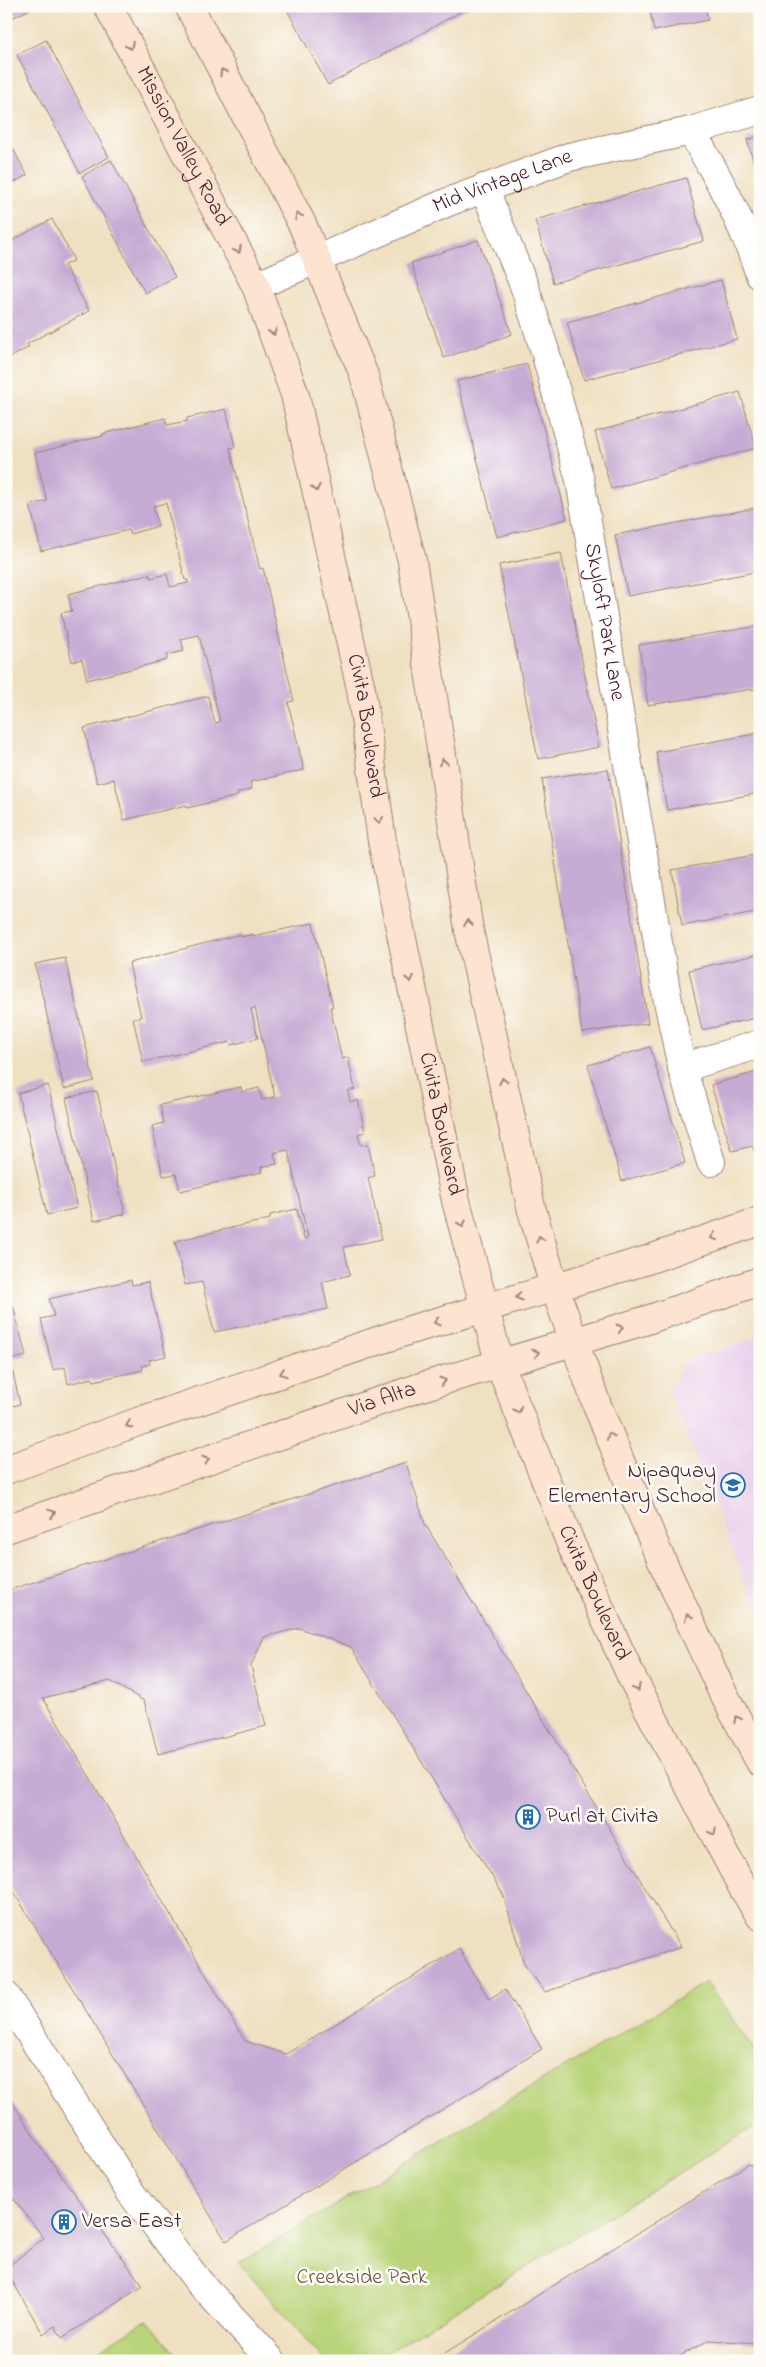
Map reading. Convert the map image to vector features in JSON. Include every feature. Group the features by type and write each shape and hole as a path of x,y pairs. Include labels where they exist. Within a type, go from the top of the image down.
{"main road":[{"name":"Mission Valley Road","path":"108,6 256,286"},
{"path":"189,6 303,226 364,375 412,561 469,930 530,1207 573,1341 597,1405 656,1548 720,1687 760,1762"},
{"name":"Civita Boulevard","path":"256,286 295,395 361,689 382,841 456,1201 500,1365 570,1542 632,1678 705,1818 760,1916"},
{"path":"6,1470 177,1409 410,1330 644,1261 760,1221"},
{"name":"Via Alta","path":"6,1530 421,1387 500,1365 654,1317 760,1281"}],"street":[{"name":"Mid Vintage Lane","path":"256,286 484,188 569,157 691,131 760,110"},
{"path":"691,131 723,185 749,241 760,275"},
{"name":"Skyloft Park Lane","path":"484,188 525,288 545,351 580,480 654,928 682,1068 711,1162"},
{"path":"682,1068 760,1044"},
{"path":"6,1996 131,2193 198,2281 272,2361"}],"shaded area":[{"name":"Nipaquay Elementary School","path":"760,1336 760,1610 744,1580 669,1391 687,1360"}],"green space":[{"name":"Creekside Park","path":"706,1982 760,2058 760,2123 373,2361 325,2361 239,2263"},
{"path":"147,2320 184,2361 80,2361"}],"building":[{"path":"6,6 28,6 30,9 6,21"},
{"path":"285,6 366,6 371,14 385,6 471,6 328,85"},
{"path":"649,6 705,6 708,20 654,31"},
{"path":"46,40 109,157 80,173 17,55"},
{"path":"6,136 27,175 6,187"},
{"path":"760,136 760,181 759,181 747,140"},
{"path":"111,160 175,277 145,293 82,176"},
{"path":"686,178 704,241 553,283 535,220"},
{"path":"52,219 74,260 64,265 89,311 27,344 29,347 6,360 6,244"},
{"path":"478,240 512,334 444,358 411,263"},
{"path":"721,280 737,339 584,380 567,322"},
{"path":"527,364 567,519 497,537 457,381"},
{"path":"740,392 756,448 611,489 595,432"},
{"path":"226,409 235,447 230,448 260,569 263,568 294,701 288,702 304,770 250,782 252,789 237,793 238,796 187,808 187,805 124,820 114,779 97,783 84,728 208,696 215,723 220,722 199,635 181,639 184,651 167,655 167,660 87,680 82,659 72,662 61,613 72,611 68,594 149,574 151,578 167,574 170,587 188,583 188,580 185,580 166,503 153,506 158,526 130,534 129,530 41,551 30,505 47,501 35,453 165,418 167,425 187,421 187,418"},
{"path":"760,507 760,571 628,596 615,535"},
{"path":"561,553 599,747 538,759 499,565"},
{"path":"760,626 760,688 648,705 639,645"},
{"path":"760,733 760,793 667,810 656,752"},
{"path":"608,769 648,1023 582,1033 542,779"},
{"path":"760,854 760,911 682,926 672,870"},
{"path":"313,923 333,1007 330,1007 342,1059 348,1057 355,1089 348,1091 350,1102 358,1100 365,1132 358,1134 361,1145 368,1144 375,1176 368,1178 382,1239 344,1247 350,1275 322,1282 328,1309 214,1332 202,1282 185,1285 175,1241 270,1219 270,1215 297,1209 304,1239 308,1238 288,1150 274,1153 277,1164 261,1167 262,1172 180,1191 176,1174 163,1176 152,1126 164,1123 160,1105 241,1087 242,1092 259,1088 262,1100 275,1097 255,1008 251,1009 258,1038 231,1045 230,1042 143,1062 133,1018 141,1017 129,963 241,934 241,937 253,934 253,936"},
{"path":"760,954 760,1017 702,1030 689,970"},
{"path":"65,958 94,1081 64,1089 35,964"},
{"path":"650,1047 685,1163 622,1181 588,1065"},
{"path":"760,1071 760,1149 754,1151 753,1146 732,1151 711,1085"},
{"path":"48,1085 77,1208 47,1215 18,1093"},
{"path":"97,1091 125,1214 94,1221 66,1098"},
{"path":"131,1280 132,1285 148,1282 166,1356 149,1360 150,1364 142,1366 143,1370 94,1381 92,1378 68,1384 65,1367 53,1370 41,1319 54,1316 49,1299"},
{"path":"13,1305 26,1356 10,1360 20,1404 6,1408 6,1307"},
{"name":"Purl at Civita","path":"406,1463 425,1524 681,1947 545,1992 524,1964 503,1894 351,1647 299,1628 264,1637 251,1666 266,1726 158,1754 144,1701 110,1681 43,1698 245,2041 286,2054 459,1949 489,1999 505,1989 542,2049 226,2241 6,1879 6,1591"},
{"name":"Versa East","path":"6,2092 44,2152 143,2286 62,2338 55,2326 43,2334 6,2270 6,2268 44,2238 13,2198 6,2206"},
{"path":"749,2164 760,2173 760,2343 709,2340 671,2361 432,2361"}],"place":[{"name":"Nipaquay Elementary School","path":"733,1485"},
{"name":"Purl at Civita","path":"528,1817"},
{"name":"Versa East","path":"64,2222"}]}
